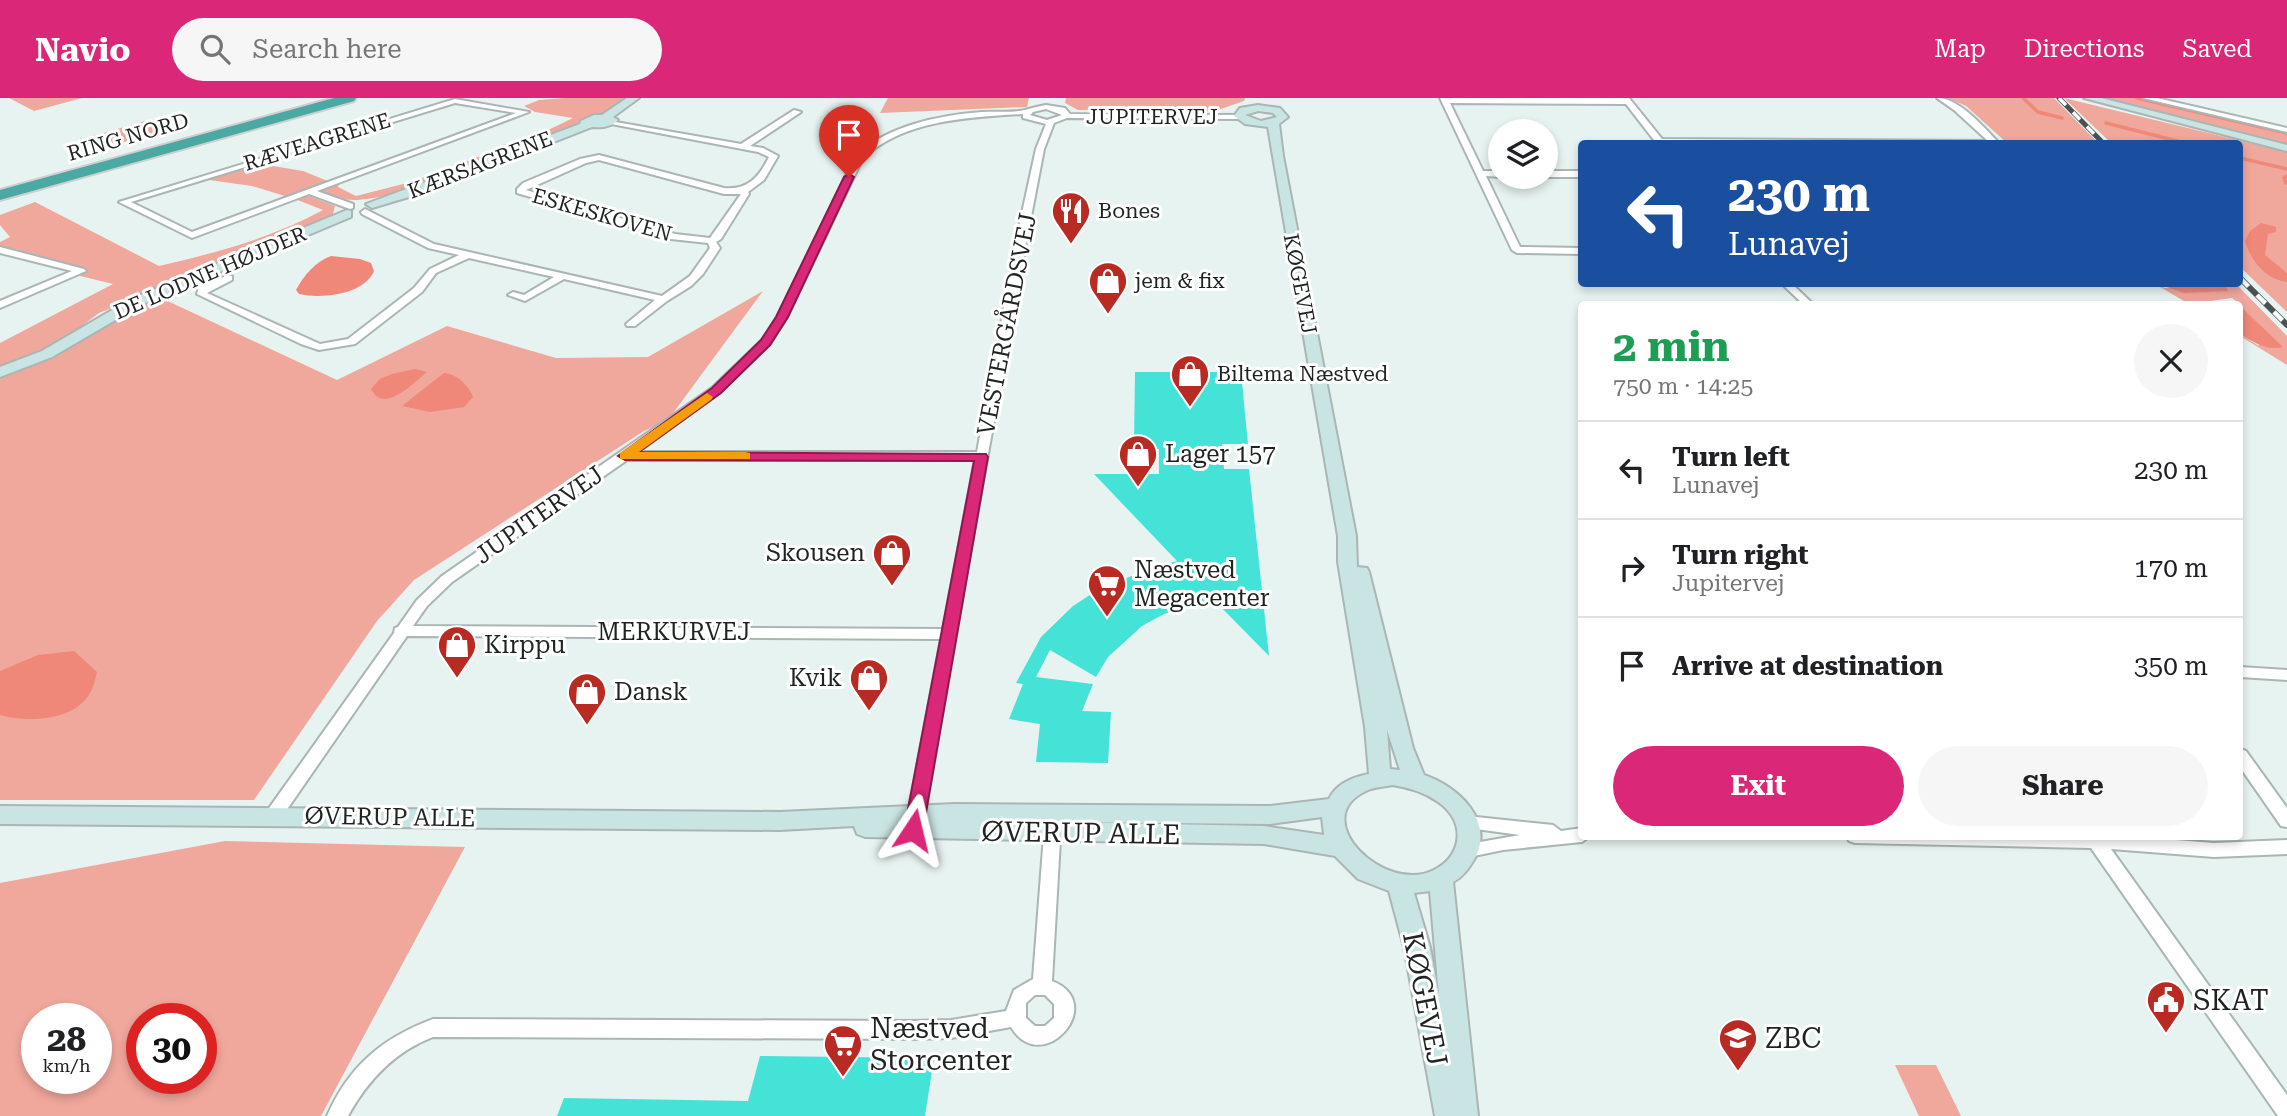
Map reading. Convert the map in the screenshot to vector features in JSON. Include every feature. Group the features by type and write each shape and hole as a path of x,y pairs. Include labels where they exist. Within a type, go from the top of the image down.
{"highway":[{"path":"0,193 338,98"},
{"name":"RING NORD","path":"0,193 349,98"}],"street":[{"path":"608,120 634,98"},
{"path":"1041,107 1046,98"},
{"path":"1053,98 1055,108"},
{"path":"1941,98 1957,108 1992,140"},
{"path":"2147,98 2287,130"},
{"path":"1578,251 1517,250 1444,99 1627,100 1659,140"},
{"path":"2094,99 2287,148"},
{"name":"RÆVEAGRENE","path":"309,191 525,112 455,101 124,202 192,235 309,191 349,210"},
{"path":"1239,115 1258,103 1269,103"},
{"name":"KØGEVEJ","path":"1269,103 1283,117 1273,122 1277,156 1347,536 1347,562 1376,727 1380,778"},
{"path":"1026,114 1041,107 1055,108 1066,115"},
{"path":"742,147 797,112"},
{"path":"1026,114 1038,121 1051,121 1066,115"},
{"name":"JUPITERVEJ","path":"273,816 422,603 447,579 716,390 766,342 782,317 859,157 870,147 903,130 972,116 1026,114"},
{"name":"JUPITERVEJ","path":"1066,115 1239,115"},
{"path":"1239,115 1259,123 1273,122"},
{"path":"608,120 768,152 774,156 755,186 743,191 745,194 716,239 711,241 715,248 696,279 686,288 663,299 631,324"},
{"name":"KÆRSAGRENE","path":"349,210 369,208 588,125 608,120"},
{"name":"VESTERGÅRDSVEJ","path":"1038,121 1040,149"},
{"name":"VESTERGÅRDSVEJ","path":"915,822 1040,149 1051,121"},
{"name":"KØGEVEJ","path":"1259,123 1277,156"},
{"name":"ESKESKOVEN","path":"711,241 674,237 525,193 520,188 583,161 599,157 724,191 743,191"},
{"path":"1480,173 1488,173"},
{"path":"1558,174 1578,174"},
{"path":"369,208 431,246 663,299"},
{"name":"DE LODNE HØJDER","path":"0,372 47,354 136,302 349,210"},
{"path":"0,250 81,271 0,305"},
{"path":"229,278 203,289 202,294 305,342 319,347 335,346 358,337 418,290 433,271 467,254"},
{"path":"525,298 562,276"},
{"path":"1790,287 1805,301"},
{"path":"513,295 538,300"},
{"path":"617,321 643,326"},
{"path":"625,456 981,457"},
{"name":"KØGEVEJ","path":"1347,536 1357,559 1379,643 1402,748 1415,780"},
{"name":"MERKURVEJ","path":"400,631 949,634"},
{"path":"2243,672 2287,675"},
{"path":"2243,759 2287,821"},
{"path":"1368,780 1415,780 1429,785 1453,801 1467,822 1471,836 1469,850 1459,866 1441,878 1421,884 1399,883 1363,871 1339,847 1331,827 1335,807 1348,790 1368,780"},
{"name":"ØVERUP ALLE","path":"0,815 1053,823 1270,815 1335,807"},
{"path":"1467,822 1578,835"},
{"path":"1042,988 1053,823"},
{"name":"ØVERUP ALLE","path":"1053,823 1264,835 1339,847"},
{"path":"1469,850 1503,843 1578,835"},
{"path":"2040,840 2096,841 2214,850 2287,847"},
{"path":"2096,841 2287,1112"},
{"name":"KØGEVEJ","path":"1441,878 1464,1116"},
{"name":"KØGEVEJ","path":"1399,883 1417,947 1449,1116"},
{"path":"1042,988 1056,992 1065,1002 1067,1009 1062,1023 1048,1033 1031,1033 1024,1030 1015,1018 1014,1011 1020,997 1026,992 1042,988"},
{"path":"337,1116 363,1072 377,1058 412,1035 433,1028 912,1030 951,1029 1015,1018"}],"shaded area":[{"path":"9,98 82,98 34,111"},
{"path":"629,98 603,114 582,119 533,145 420,187 358,200 342,199 316,191 339,183 338,187 356,196 411,182 481,156 573,118 535,112 524,106 539,100"},
{"path":"888,98 1029,98 1027,107 880,113"},
{"path":"1066,98 1245,98 1244,101 1215,111 1078,110 1065,103"},
{"path":"1948,98 2054,98 2095,140 2004,140 1966,106"},
{"path":"2064,98 2237,140 2108,140"},
{"path":"2103,98 2143,98 2287,132 2287,144"},
{"path":"145,121 173,129 116,144 93,136"},
{"path":"2243,141 2287,152 2287,312 2243,270"},
{"path":"255,163 303,171 330,182 288,197 252,186 202,179"},
{"path":"306,195 335,206 333,214 310,228 99,313 63,340 24,360 0,367 0,343 113,284 76,275 85,270 0,248 0,242 10,237 0,225 0,215 35,202 159,266 243,244 323,210 295,199"},
{"path":"2261,223 2276,227 2276,232 2268,234 2265,255 2287,273 2287,282 2272,277 2260,268 2248,248 2245,241 2250,231"},
{"path":"331,256 360,259 371,263 374,271 369,279 352,290 319,296 299,294 296,290 306,274"},
{"path":"2160,287 2239,287 2287,336 2287,365 2243,338 2259,346 2243,311 2243,301 2232,298 2184,301"},
{"path":"2167,287 2226,287 2228,291 2184,293"},
{"path":"763,291 668,420 644,431 414,580 377,621 254,800 0,800 0,377 36,364 86,338 121,313 159,297 337,380 447,326 556,358 648,357"},
{"path":"2243,309 2283,347 2266,347 2243,336"},
{"path":"415,369 427,372 391,398 383,399 371,389 380,379"},
{"path":"444,373 458,378 471,393 473,397 464,407 430,412 402,406"},
{"path":"74,651 97,672 91,691 83,702 50,718 23,719 0,715 0,671 38,655"},
{"path":"225,841 465,847 321,1116 0,1116 0,883"},
{"path":"1895,1065 1936,1065 1961,1116 1919,1116"}],"building":[{"name":"Næstved Megacenter","path":"1135,372 1241,372 1248,444 1222,444 1224,469 1249,469 1269,656 1212,598 1164,614 1142,626 1108,657 1096,677 1050,650 1036,677 1093,684 1082,711 1111,712 1108,763 1036,762 1040,724 1009,719 1023,684 1016,683 1041,637 1073,606 1096,591 1148,569 1177,561 1094,474 1159,474 1159,449 1139,449 1139,445 1134,445"},
{"name":"Næstved Storcenter","path":"760,1056 934,1058 925,1116 557,1116 564,1098 748,1101"}],"waterway":[{"path":"2023,98 2038,112 2062,118"},
{"path":"2137,98 2287,133"},
{"path":"2106,123 2173,140"},
{"path":"2243,159 2287,169"},
{"path":"2286,183 2284,178 2287,176"}],"railway":[{"path":"2059,98 2100,140"},
{"path":"2243,281 2287,325"}],"slow traffic":[{"path":"707,397 625,456 745,456"}],"place":[{"name":"Bones","path":"1071,245"},
{"name":"jem & fix","path":"1108,315"},
{"name":"Biltema Næstved","path":"1190,408"},
{"name":"Lager 157","path":"1138,488"},
{"name":"Skousen","path":"892,587"},
{"name":"Næstved Megacenter","path":"1107,618"},
{"name":"Kirppu","path":"457,679"},
{"name":"Kvik","path":"869,712"},
{"name":"Dansk","path":"587,726"},
{"name":"SKAT","path":"2166,1034"},
{"name":"ZBC","path":"1738,1072"},
{"name":"Næstved Storcenter","path":"843,1078"}],"route":[{"path":"849,177 782,317 766,342 716,390 625,456 981,457 913,830"}]}
